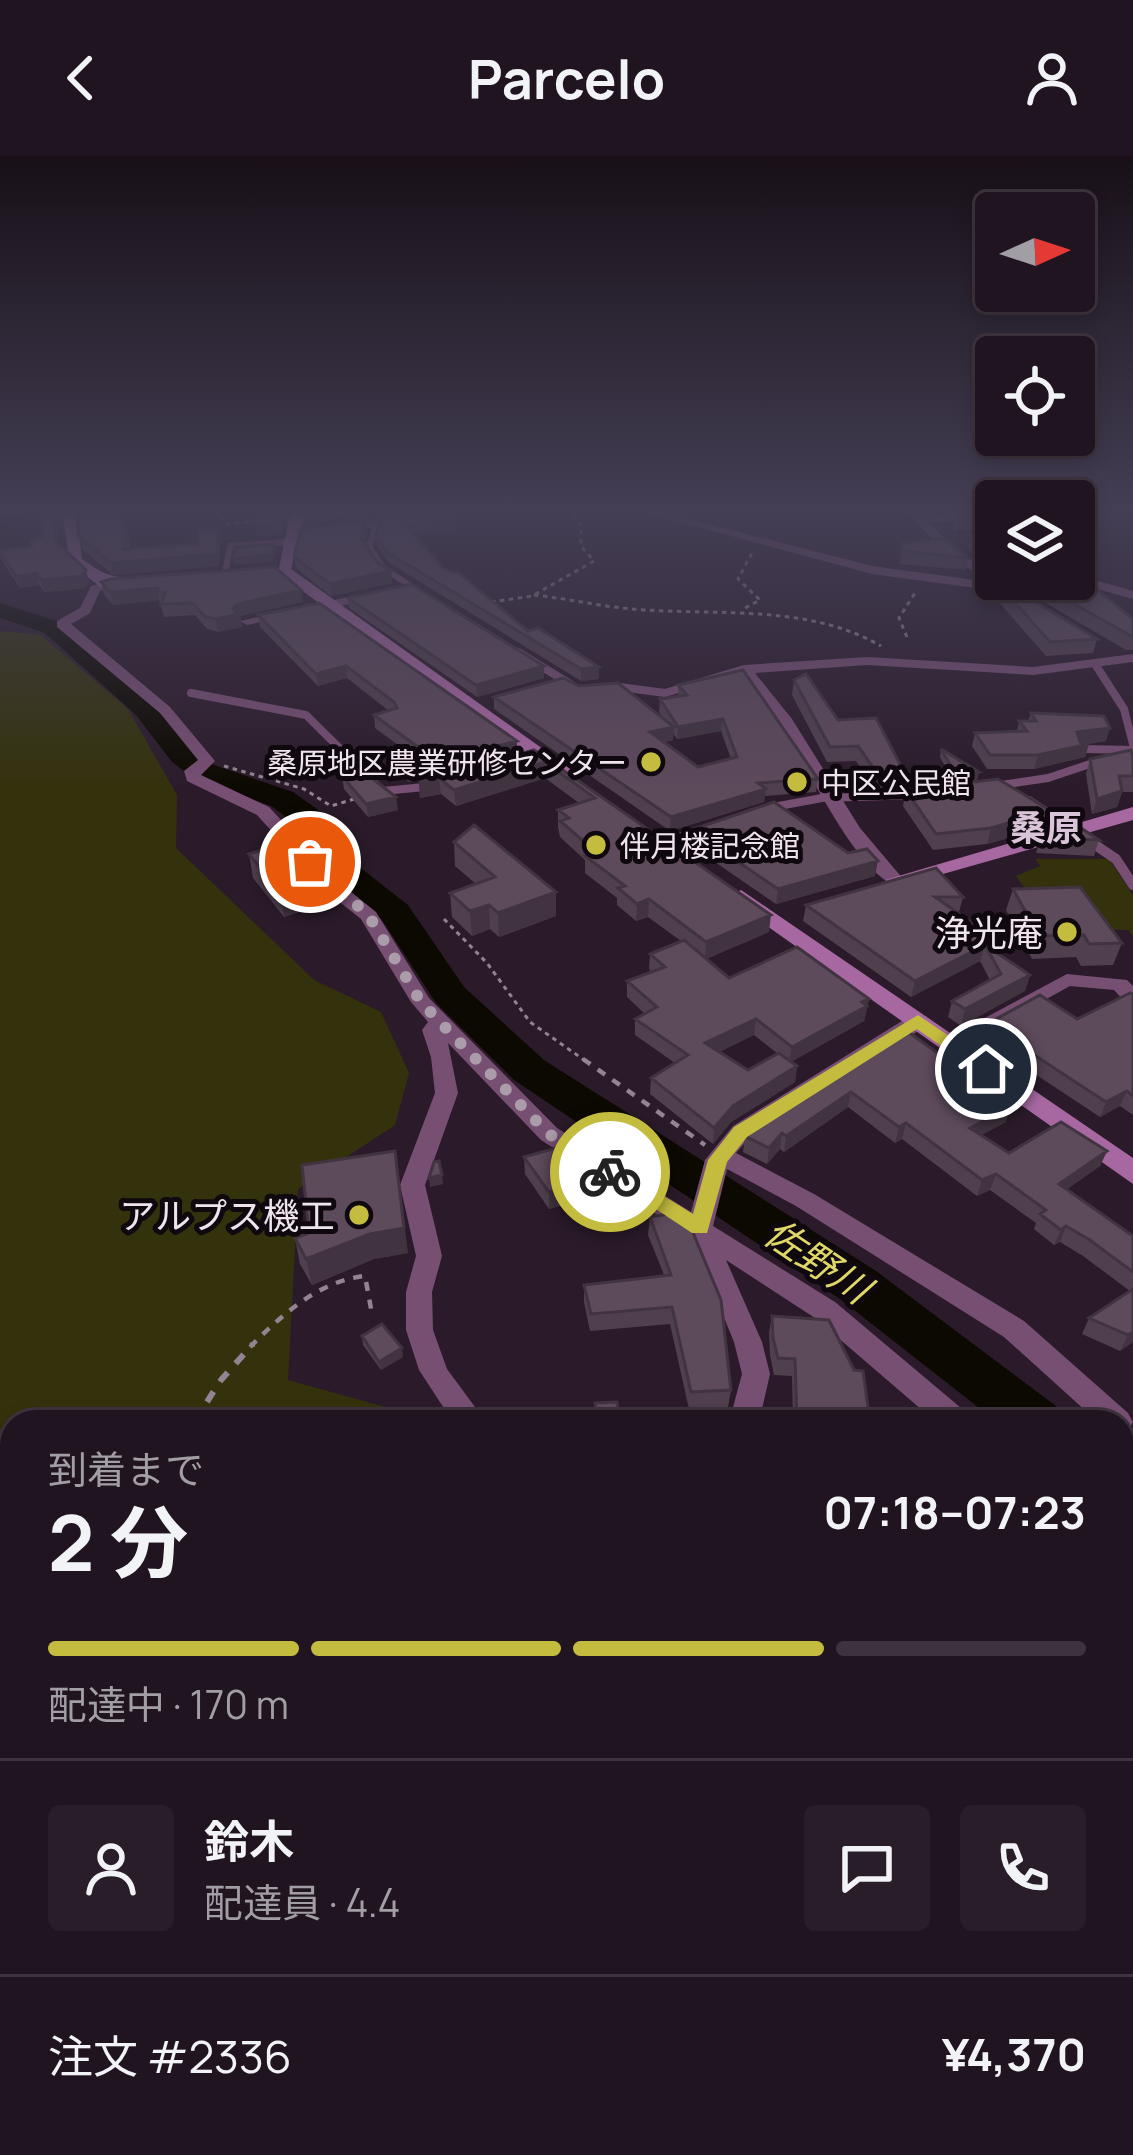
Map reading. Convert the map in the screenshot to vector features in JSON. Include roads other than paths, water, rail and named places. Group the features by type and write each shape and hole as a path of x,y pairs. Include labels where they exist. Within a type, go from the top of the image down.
{"street":[{"path":"88,603 62,624 165,710 200,766 193,778 262,811 333,887 369,916 421,1002 549,1134 700,1224 825,1310 943,1410"},
{"path":"247,621 334,603"},
{"path":"1031,603 1053,617"},
{"path":"326,605 475,706 530,759 577,782"},
{"path":"1104,648 1129,661"},
{"path":"1016,649 1024,670"},
{"path":"744,669 898,662 1024,670 1129,661"},
{"path":"744,669 883,884 1133,813"},
{"path":"1000,785 1073,830"},
{"path":"729,888 1133,1173"},
{"path":"771,918 804,908"},
{"path":"950,1043 1067,980 1129,989"},
{"path":"439,1021 433,1030 449,1072 447,1108 412,1180 429,1257 419,1289 417,1339 427,1364 462,1410"},
{"path":"747,1410 756,1374 748,1342 700,1224 718,1158 741,1132 918,1021"},
{"path":"718,1158 805,1200 1014,1329 1104,1410"}],"lane":[{"path":"445,609 579,690"},
{"path":"1095,664 1124,709 1133,752"},
{"path":"595,688 665,694 744,669"},
{"path":"543,687 564,681"},
{"path":"191,693 306,715 383,791 420,790 458,780"},
{"path":"1081,749 1133,752"},
{"path":"979,787 1133,752"},
{"path":"749,814 794,801 940,793"},
{"path":"664,843 712,827"},
{"path":"1073,830 1116,859 1133,885"}],"waterway":[{"name":"佐野川","path":"0,610 54,628 146,709 183,756 203,771 282,799 306,816 345,872 395,913 450,995 529,1070 858,1285 1021,1410"}],"place":[{"name":"桑原地区農業研修センター","path":"651,762"},
{"name":"中区公民館","path":"797,782"},
{"name":"伴月楼記念館","path":"596,845"},
{"name":"浄光庵","path":"1067,932"},
{"name":"アルプス機工","path":"359,1215"}],"district":[{"name":"桑原","path":"1046,827"}]}
